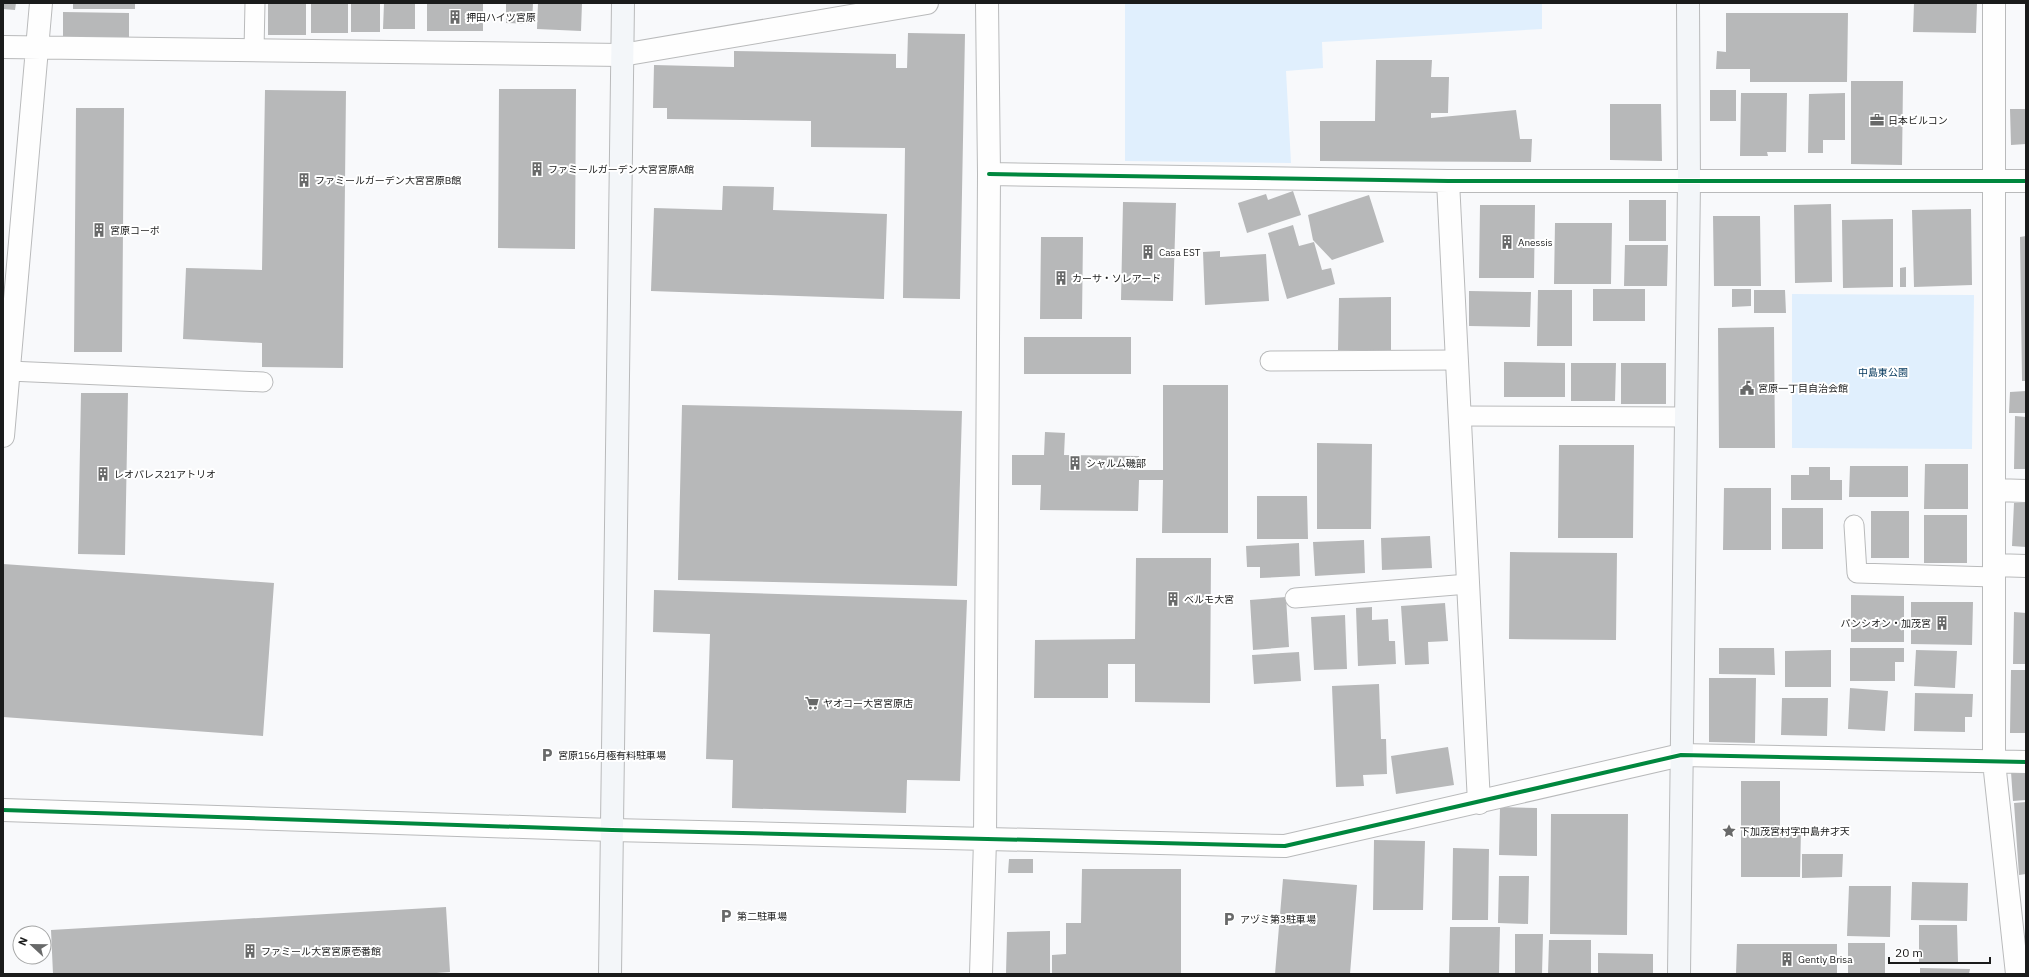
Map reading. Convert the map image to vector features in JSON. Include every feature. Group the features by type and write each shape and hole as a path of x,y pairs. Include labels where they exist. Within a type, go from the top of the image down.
{"street":[{"path":"3,436 38,47 40,3"},
{"path":"610,974 623,3"},
{"path":"3,47 622,55 927,3"},
{"path":"981,974 986,840 989,174 987,3"},
{"path":"1679,974 1689,182 1688,3"},
{"path":"1994,3 1994,762 2017,974"},
{"path":"989,174 1448,181 2026,181"},
{"path":"1448,181 1479,803"},
{"path":"1994,490 2026,491"},
{"path":"1994,571 2026,566"},
{"path":"3,810 612,830 1285,846 1479,803 1681,755 2026,762"}],"lane":[{"path":"254,50 255,3"},
{"path":"1270,361 1457,360"},
{"path":"9,371 262,382"},
{"path":"1460,416 1685,417"},
{"path":"1854,525 1857,573 1994,571"},
{"path":"1295,598 1468,584"}],"green space":[{"path":"1125,3 1542,3 1542,29 1322,42 1323,68 1286,71 1291,163 1125,161"},
{"name":"中島東公園","path":"1792,294 1974,295 1972,449 1792,448"}],"building":[{"path":"3,3 16,3 15,10 3,9"},
{"path":"73,3 135,3 135,9 73,9"},
{"path":"268,3 306,3 306,35 268,35"},
{"path":"311,3 348,3 348,33 311,33"},
{"path":"351,3 380,3 380,32 351,32"},
{"path":"384,3 415,3 415,29 383,29"},
{"name":"押田ハイツ宮原","path":"427,3 483,3 483,31 427,31"},
{"path":"506,3 533,3 532,24 506,23"},
{"path":"538,3 582,3 581,31 537,29"},
{"path":"1914,3 1977,3 1976,33 1913,32"},
{"path":"63,12 129,13 129,38 63,37"},
{"path":"1726,13 1848,13 1847,82 1750,82 1750,69 1716,69 1717,51 1726,52"},
{"path":"908,33 965,34 960,299 903,298 905,148 811,147 811,121 667,119 667,108 653,108 654,65 734,67 734,51 896,54 896,68 907,68"},
{"path":"1376,60 1432,60 1431,77 1449,77 1448,113 1431,113 1431,118 1516,110 1520,139 1532,139 1531,162 1320,161 1320,121 1375,121"},
{"path":"1851,81 1903,81 1902,165 1851,164"},
{"name":"ファミールガーデン大宮宮原A館","path":"499,89 576,89 575,249 498,248"},
{"name":"ファミールガーデン大宮宮原B館","path":"265,90 346,91 343,368 262,367 262,343 183,339 186,268 262,270"},
{"path":"1710,90 1736,90 1736,121 1710,121"},
{"path":"1741,93 1787,93 1786,152 1767,152 1768,156 1740,156"},
{"path":"1845,93 1845,140 1823,140 1823,153 1808,153 1809,94"},
{"path":"1610,104 1661,104 1662,161 1610,160"},
{"name":"宮原コーポ","path":"76,108 124,108 122,352 74,352"},
{"path":"2010,109 2026,109 2026,144 2011,145"},
{"path":"723,186 774,187 773,210 887,214 884,299 651,291 654,208 722,210"},
{"path":"1293,191 1301,215 1247,233 1238,203 1266,194 1268,200"},
{"path":"1369,195 1384,242 1332,260 1313,240 1308,215"},
{"path":"1629,200 1666,200 1666,241 1629,241"},
{"name":"Casa EST","path":"1123,202 1176,203 1173,301 1121,300"},
{"path":"1831,204 1832,282 1795,283 1794,205"},
{"name":"Anessis","path":"1480,205 1535,205 1534,278 1479,278"},
{"path":"1971,209 1972,285 1914,287 1912,210"},
{"path":"1713,216 1760,216 1761,286 1714,286"},
{"path":"1893,219 1893,287 1843,288 1842,220"},
{"path":"1555,223 1612,223 1611,284 1554,284"},
{"path":"1293,225 1299,246 1314,242 1322,270 1331,268 1335,284 1287,299 1268,233"},
{"path":"2026,236 2026,381 2022,381 2020,237"},
{"name":"カーサ・ソレアード","path":"1041,237 1083,237 1082,319 1040,319"},
{"path":"1625,245 1668,245 1667,286 1624,286"},
{"path":"1220,251 1220,257 1266,254 1269,301 1205,305 1203,252"},
{"path":"1906,267 1906,287 1900,287 1900,268"},
{"path":"1593,289 1645,289 1645,321 1593,321"},
{"path":"1732,289 1751,289 1751,306 1732,307"},
{"path":"1538,290 1572,290 1572,346 1537,346"},
{"path":"1754,290 1785,290 1786,313 1754,313"},
{"path":"1469,291 1531,292 1530,327 1469,326"},
{"path":"1391,297 1391,350 1338,350 1339,298"},
{"name":"宮原一丁目自治会館","path":"1774,327 1775,448 1719,448 1718,328"},
{"path":"1024,337 1131,337 1131,374 1024,374"},
{"path":"1504,362 1565,363 1565,397 1504,397"},
{"path":"1571,363 1616,363 1615,401 1571,401"},
{"path":"1621,363 1666,363 1666,404 1621,404"},
{"name":"シャルム磯部","path":"1163,385 1228,385 1228,533 1162,533 1163,480 1139,480 1138,511 1040,510 1041,485 1012,485 1012,455 1044,455 1045,432 1065,433 1064,455 1139,456 1139,470 1163,470"},
{"path":"2026,391 2026,413 2009,413 2010,392"},
{"name":"レオパレス21アトリオ","path":"81,393 128,393 125,555 78,554"},
{"path":"682,405 962,411 957,586 678,580"},
{"path":"2015,416 2026,417 2026,469 2014,469"},
{"path":"1317,443 1372,444 1371,529 1317,529"},
{"path":"1559,445 1634,445 1633,538 1558,538"},
{"path":"1925,464 1968,464 1968,509 1924,509"},
{"path":"1850,466 1908,466 1908,497 1849,497"},
{"path":"1809,467 1830,467 1830,480 1842,480 1842,500 1791,500 1791,475 1809,475"},
{"path":"1724,488 1771,488 1771,550 1723,550"},
{"path":"1257,496 1307,496 1308,539 1257,539"},
{"path":"2014,503 2026,503 2026,547 2012,546"},
{"path":"1782,508 1823,508 1823,549 1782,549"},
{"path":"1871,511 1909,511 1909,558 1871,558"},
{"path":"1924,515 1967,515 1967,563 1924,563"},
{"path":"1430,536 1432,568 1382,570 1381,538"},
{"path":"1364,540 1365,573 1315,576 1313,542"},
{"path":"1299,543 1300,576 1260,578 1260,567 1247,567 1246,546"},
{"path":"1510,552 1617,553 1616,640 1509,639"},
{"name":"ベルモ大宮","path":"1136,558 1211,558 1210,703 1135,702 1135,664 1108,664 1108,698 1034,698 1035,640 1135,639"},
{"path":"3,564 274,583 263,736 3,717"},
{"path":"654,590 967,600 960,781 907,780 906,813 732,808 733,760 706,759 710,634 653,632"},
{"path":"1851,595 1904,596 1904,642 1851,642"},
{"path":"1286,597 1289,647 1253,650 1250,600"},
{"name":"パンシオン・加茂宮","path":"1911,602 1973,602 1972,645 1911,644"},
{"path":"1445,603 1448,641 1428,642 1429,664 1405,665 1401,606"},
{"path":"1372,607 1372,620 1388,619 1389,641 1395,641 1396,664 1358,666 1356,608"},
{"path":"2014,612 2026,613 2026,664 2013,664"},
{"path":"1345,615 1347,669 1314,670 1311,617"},
{"path":"1719,648 1774,648 1775,675 1719,674"},
{"path":"1850,648 1904,648 1904,662 1895,662 1895,681 1850,681"},
{"path":"1831,650 1831,687 1785,687 1785,651"},
{"path":"1916,650 1957,651 1955,688 1914,686"},
{"path":"1299,652 1301,681 1254,684 1252,655"},
{"path":"2011,670 2026,670 2026,733 2010,733"},
{"path":"1709,678 1756,678 1755,743 1709,742"},
{"path":"1379,684 1381,739 1386,739 1387,774 1363,775 1364,786 1336,787 1332,686"},
{"path":"1850,688 1888,691 1885,731 1848,729"},
{"path":"1915,693 1973,694 1972,717 1965,717 1965,732 1914,731"},
{"path":"1782,698 1828,698 1827,736 1781,735"},
{"path":"1448,747 1454,785 1396,794 1391,756"},
{"path":"2026,771 2026,800 2013,801 2011,772"},
{"path":"1741,781 1780,781 1780,828 1801,828 1800,877 1741,877"},
{"path":"2026,802 2026,874 2019,875 2014,803"},
{"path":"1500,807 1537,808 1537,856 1499,855"},
{"path":"1551,814 1628,814 1627,935 1550,934"},
{"path":"1374,840 1425,841 1423,910 1373,910"},
{"path":"1453,848 1489,849 1488,920 1452,920"},
{"path":"1802,854 1843,854 1842,877 1802,878"},
{"path":"1009,859 1033,859 1033,873 1008,873"},
{"path":"1082,869 1181,869 1181,974 1052,974 1052,955 1066,954 1066,923 1081,923"},
{"path":"1499,876 1529,876 1528,924 1498,923"},
{"path":"1283,879 1357,885 1350,974 1275,974"},
{"path":"1912,882 1968,883 1967,921 1911,920"},
{"path":"1849,886 1891,886 1890,937 1847,936"},
{"name":"ファミール大宮宮原壱番館","path":"446,907 450,972 423,974 53,974 52,930"},
{"path":"1919,925 1957,925 1958,962 1919,963"},
{"path":"1450,927 1500,927 1499,974 1449,974"},
{"path":"1050,931 1050,974 1006,974 1007,932"},
{"path":"1515,934 1543,934 1542,974 1515,974"},
{"path":"1549,940 1591,940 1591,974 1548,974"},
{"path":"1848,943 1885,943 1885,974 1848,974"},
{"name":"Gently Brisa","path":"1737,944 1837,944 1837,974 1736,974"},
{"path":"1598,953 1653,954 1653,974 1598,974"},
{"path":"1920,968 1970,969 1969,974 1920,974"}],"cycle path":[{"path":"989,174 1448,181 2026,181"},
{"path":"3,810 612,830 1285,846 1681,755 2026,762"}],"place":[{"name":"押田ハイツ宮原","path":"455,17"},
{"name":"日本ビルコン","path":"1877,120"},
{"name":"ファミールガーデン大宮宮原A館","path":"537,169"},
{"name":"ファミールガーデン大宮宮原B館","path":"304,180"},
{"name":"宮原コーポ","path":"99,230"},
{"name":"Anessis","path":"1507,242"},
{"name":"Casa EST","path":"1148,252"},
{"name":"カーサ・ソレアード","path":"1061,278"},
{"name":"宮原一丁目自治会館","path":"1747,388"},
{"name":"シャルム磯部","path":"1075,463"},
{"name":"レオパレス21アトリオ","path":"103,474"},
{"name":"ベルモ大宮","path":"1173,599"},
{"name":"パンシオン・加茂宮","path":"1942,623"},
{"name":"ヤオコー大宮宮原店","path":"812,703"},
{"name":"宮原156月極有料駐車場","path":"547,755"},
{"name":"下加茂宮村字中島弁才天","path":"1729,831"},
{"name":"第二駐車場","path":"726,916"},
{"name":"アヅミ第3駐車場","path":"1229,919"},
{"name":"ファミール大宮宮原壱番館","path":"250,951"},
{"name":"Gently Brisa","path":"1787,959"}]}
